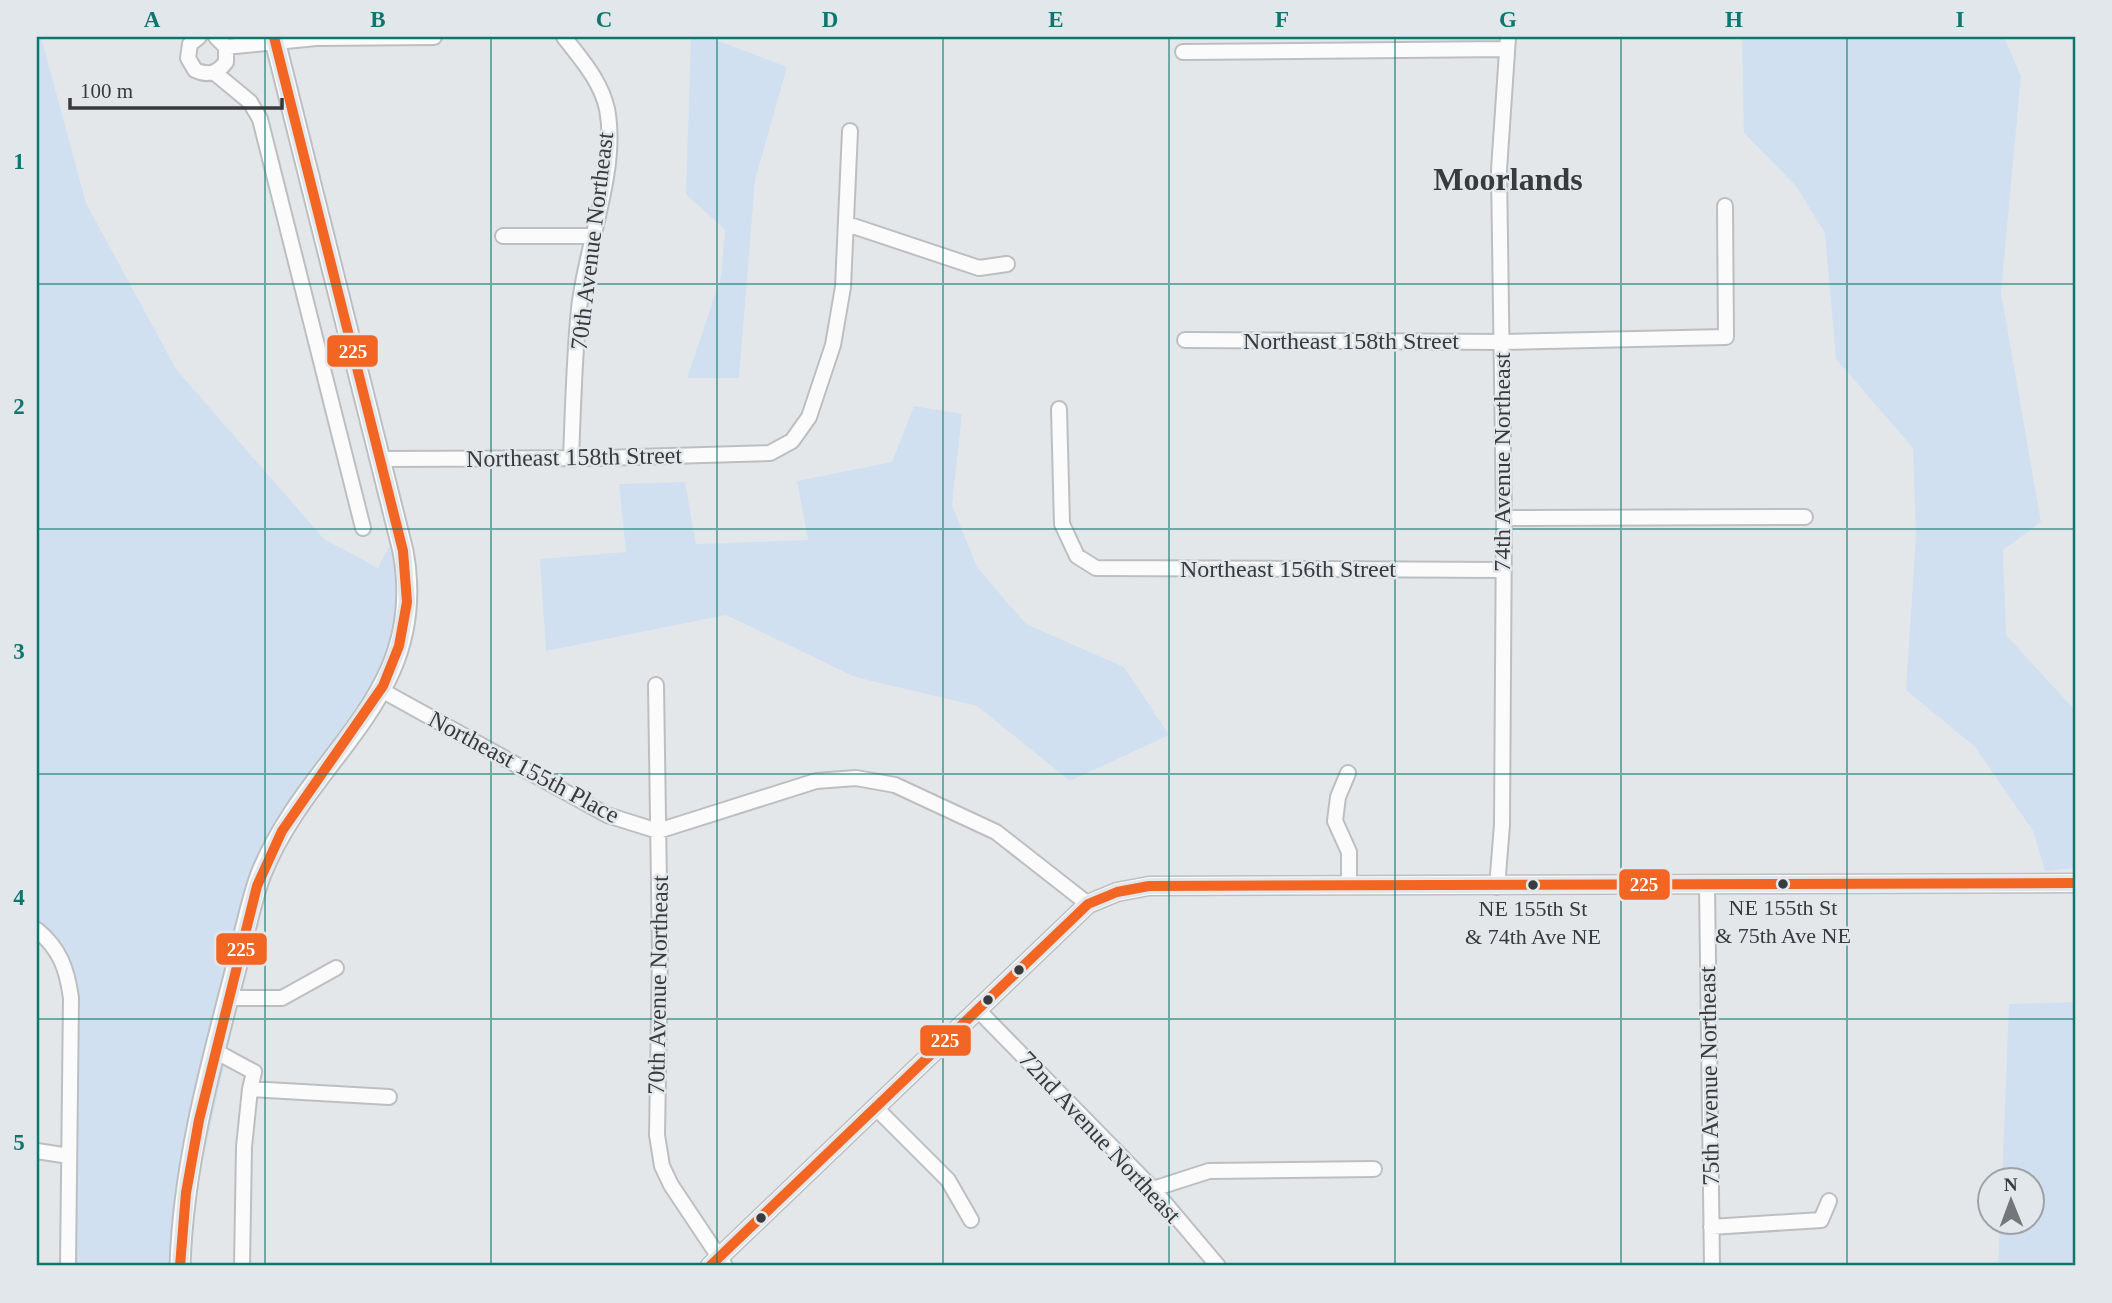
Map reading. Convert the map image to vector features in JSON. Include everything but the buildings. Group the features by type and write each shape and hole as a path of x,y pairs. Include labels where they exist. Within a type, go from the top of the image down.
{"main road":[{"path":"180,1266 189,1170 215,1051 261,875 291,814 383,691 402,644 409,600 403,551 275,39"}],"street":[{"path":"196,37 188,51 190,65 201,73 215,72 226,62 221,42 435,37"},
{"name":"70th Avenue Northeast","path":"564,37 597,81 607,109 609,134 606,173 591,236 579,309 571,459"},
{"path":"1183,52 1507,43"},
{"name":"74th Avenue Northeast","path":"1497,887 1502,825 1504,518 1499,170 1507,43"},
{"path":"215,72 250,102 260,119 363,528"},
{"path":"850,131 847,224 979,268 1007,264"},
{"name":"Northeast 158th Street","path":"1185,340 1501,342 1726,337 1726,206"},
{"name":"Northeast 158th Street","path":"378,459 571,459 771,453 792,441 809,417 833,345 843,287 847,224"},
{"path":"503,236 591,236"},
{"name":"Northeast 156th Street","path":"1059,409 1062,524 1077,556 1096,568 1503,570"},
{"path":"1504,518 1804,517"},
{"name":"70th Avenue Northeast","path":"656,685 659,831 656,1135 662,1166 671,1185 718,1263"},
{"name":"Northeast 155th Place","path":"383,691 607,815 659,831"},
{"path":"1348,773 1338,797 1335,821 1349,852 1349,886"},
{"path":"659,831 816,781 856,778 895,785 996,832 1088,904"},
{"path":"718,1263 1088,904 1117,892 1149,886 1497,887 2075,883"},
{"name":"75th Avenue Northeast","path":"1707,886 1712,1266"},
{"path":"37,930 58,952 67,971 71,998 68,1266"},
{"path":"228,998 282,998 336,968"},
{"name":"72nd Avenue Northeast","path":"978,1010 1153,1189 1218,1266"},
{"path":"215,1051 254,1072 244,1147 242,1266"},
{"path":"250,1089 389,1097"},
{"path":"876,1108 948,1181 971,1220"},
{"path":"37,1151 69,1156"},
{"path":"1153,1189 1209,1171 1374,1169"},
{"path":"1711,1227 1821,1220 1829,1200"}],"shaded area":[{"path":"37,37 41,37 86,203 176,369 324,539 378,568 401,523 415,579 412,636 383,691 344,747 267,875 187,1231 187,1266 68,1266 67,971 37,930"},
{"path":"691,37 708,37 787,67 755,180 739,378 687,378 721,277 725,230 686,194"},
{"path":"1742,37 2004,37 2021,76 2001,292 2041,522 2003,550 2006,635 2075,710 2075,868 2045,871 2033,831 1975,747 1906,690 1916,534 1913,448 1836,359 1825,233 1796,186 1744,133"},
{"path":"914,406 962,414 952,505 977,567 1026,624 1124,667 1169,735 1070,781 977,706 855,677 726,615 546,651 540,559 626,552 619,484 685,482 696,544 808,540 797,481 892,462"},
{"path":"2075,1002 2075,1266 1998,1266 1999,1236 2046,1236 2046,1166 2003,1166 2009,1004"}],"transit line":[{"name":"225","path":"180,1266 186,1193 199,1120 257,886 282,831 383,686 399,646 407,602 403,551 274,37"},
{"name":"225","path":"710,1266 1088,904 1117,892 1149,886 2075,883"}],"place":[{"name":"NE 155th St & 75th Ave NE","path":"1783,884"},
{"name":"NE 155th St & 74th Ave NE","path":"1533,885"}],"district":[{"name":"Moorlands","path":"1508,179"}]}
